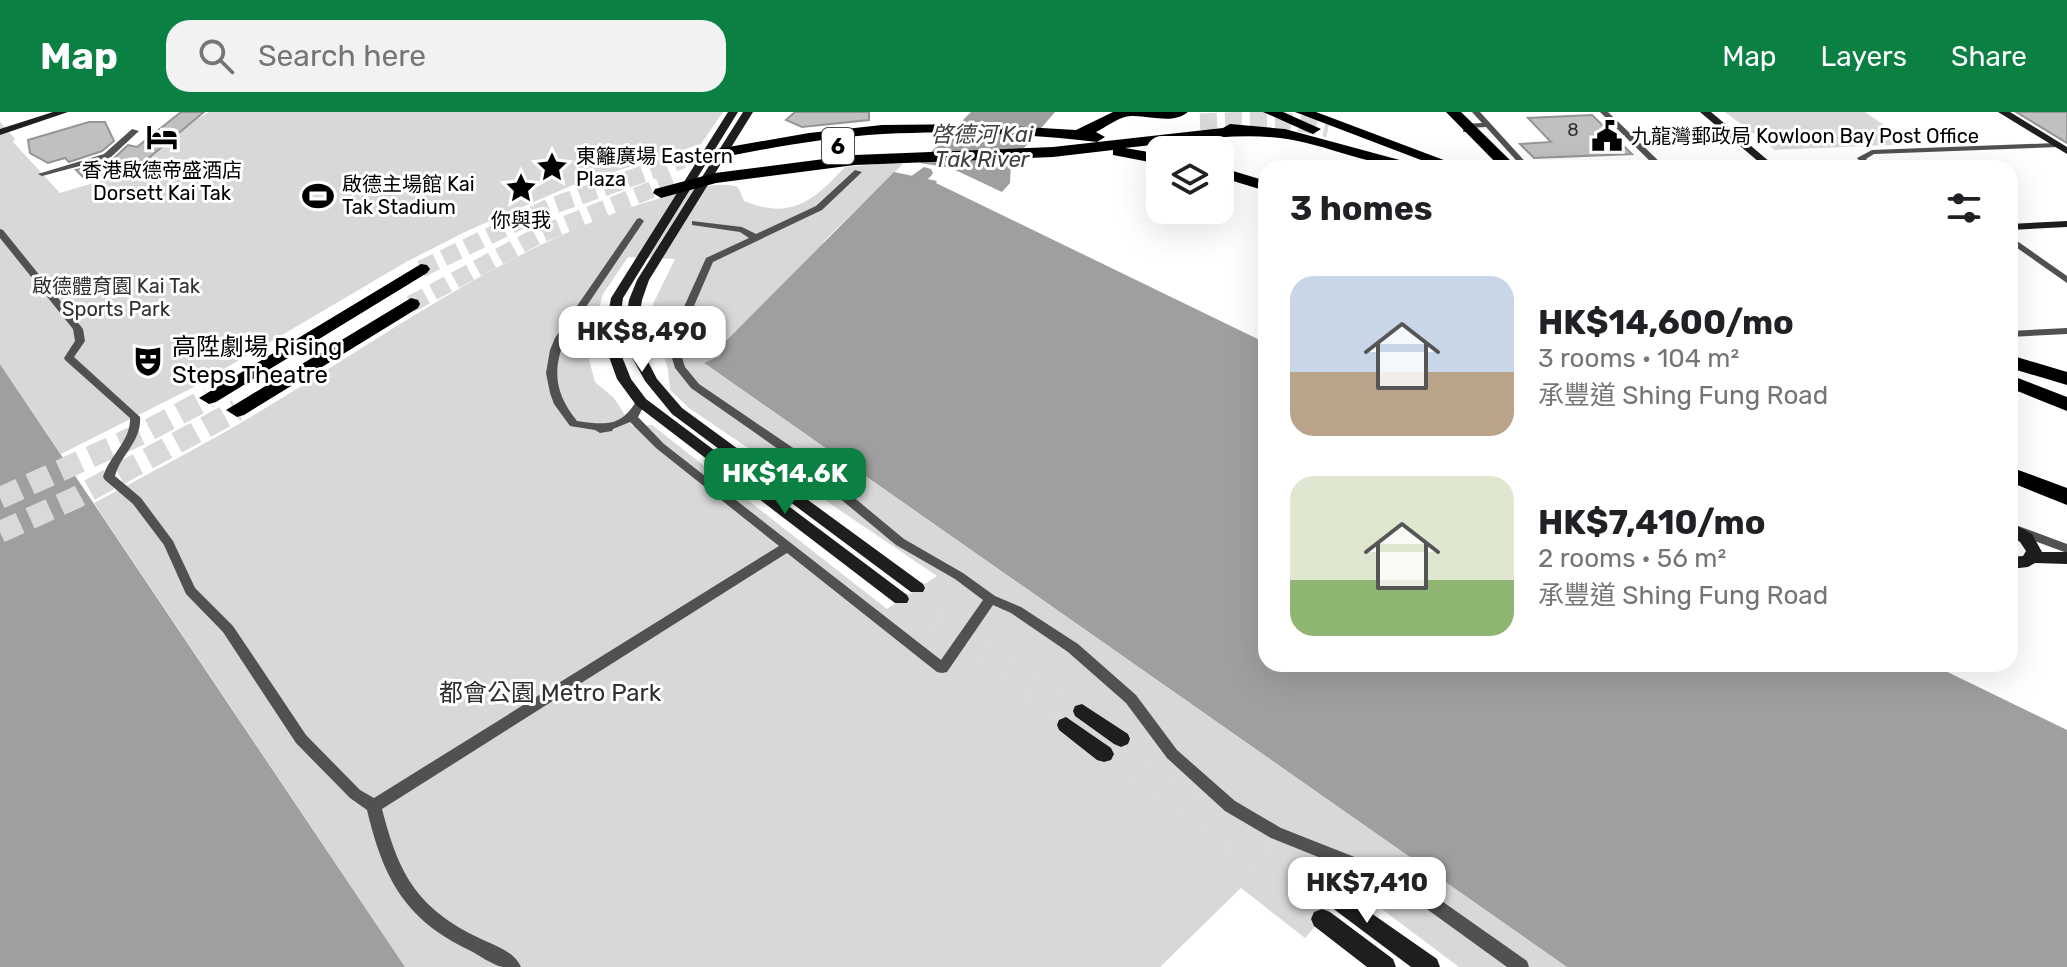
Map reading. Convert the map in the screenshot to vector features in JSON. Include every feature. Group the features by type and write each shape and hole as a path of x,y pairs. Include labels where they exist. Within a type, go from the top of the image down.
{"highway":[{"path":"926,126 970,112"},
{"path":"1087,112 1118,124 1183,125 1285,134 1384,160"},
{"path":"1091,135 1113,112"},
{"path":"926,126 1021,122 1091,135 1125,112"},
{"path":"1134,112 1156,115 1183,125"},
{"path":"1270,112 1393,160"},
{"path":"1302,112 1435,160"},
{"path":"1439,112 1486,160"},
{"path":"1453,112 1502,160"},
{"path":"859,161 1024,145 1200,122"},
{"path":"859,161 1053,152 1183,125"},
{"name":"6","path":"859,161 763,164 667,187 793,153 926,126"},
{"name":"6","path":"683,160 854,132 926,126 993,138 1091,135 1146,145"},
{"path":"1328,129 1416,160"},
{"name":"6","path":"1091,135 1146,154"},
{"path":"1234,164 1258,172"},
{"path":"1234,176 1258,184"},
{"path":"209,398 421,269"},
{"path":"237,410 411,304"},
{"path":"2018,370 2067,379"},
{"path":"2018,372 2067,396"},
{"path":"2018,373 2067,405"},
{"path":"2018,477 2067,497"}],"main road":[{"path":"0,122 32,112"},
{"path":"0,132 63,112"},
{"path":"733,112 617,298 612,324 614,353 622,378 641,402 901,599"},
{"path":"748,112 636,296 631,322 634,348 652,385 677,411 917,588"},
{"path":"1705,112 1762,160"},
{"path":"2003,112 2067,151"},
{"path":"2018,227 2065,225"},
{"path":"2018,534 2032,545 2033,557"},
{"path":"2018,563 2033,557 2067,558"},
{"path":"1082,711 1121,739"},
{"path":"1066,725 1104,754"},
{"path":"1338,900 1429,967"},
{"path":"1322,919 1385,967"}],"street":[{"path":"1466,112 1482,119 1520,160"},
{"path":"1604,112 1654,160"},
{"path":"1482,119 1465,129 1487,154 1501,160"},
{"path":"42,174 70,171 111,159 135,135"},
{"path":"1863,160 1861,158 1872,152 2056,145"},
{"path":"859,161 828,202 819,208 709,260 675,338 674,348 680,368 695,386 795,455 900,542 959,576 991,599 1016,610 1110,678 1131,699 1172,754 1230,806 1276,833 1379,874 1405,888 1430,902 1521,967"},
{"path":"608,429 574,424 560,408 549,374 551,358 560,338 640,221"},
{"path":"695,223 742,230 755,237"},
{"path":"0,232 78,329 80,341 69,358 135,417 137,426 128,444 116,456 109,477 137,501 169,544 190,591 228,629 301,739 355,794 374,806 385,854 400,886 425,914 513,967"},
{"path":"2018,245 2067,280"},
{"path":"2018,334 2067,331"},
{"path":"577,433 608,429 632,418 641,402"},
{"path":"632,418 660,446 942,668 991,599"},
{"path":"2018,530 2067,549"},
{"path":"374,806 789,546"}],"green space":[{"name":"啟德體育園 Kai Tak Sports Park","path":"209,112 723,112 701,144 573,185 467,231 406,262 192,388 61,454 0,364 0,122 15,139 13,142 60,193 133,171"},
{"path":"1725,112 1865,112 1911,144 1775,150"},
{"name":"都會公園 Metro Park","path":"903,164 823,242 824,245 720,356 705,364 1567,967 1459,967 1351,886 1305,938 1241,888 1160,967 405,967 94,503 254,415 460,288 568,232 623,210 716,185 738,187 744,201 761,207 789,207 813,197 845,167","holes":["628,257 675,259 653,304 651,326 668,369 670,390 689,408 937,576 887,609 652,425 632,426 614,398 595,382 587,352 603,294"]}],"water":[{"name":"啓德河 Kai Tak River","path":"971,112 1055,112 1011,163 1010,183 1002,192 951,168 920,163"},
{"path":"894,172 937,181 1258,339 1258,672 1947,672 2067,730 2067,967 1567,967 704,363 720,356 725,342"},
{"path":"0,364 405,967 0,967"}],"building":[{"name":"香港啟德帝盛酒店 Dorsett Kai Tak","path":"181,112 204,112 133,171 86,180 76,170 111,161 128,145 137,147"},
{"path":"795,112 869,112 869,120 802,127 786,120"},
{"path":"2016,112 2067,112 2067,143"},
{"path":"1592,115 1632,154 1534,158 1520,144 1551,142 1528,118"},
{"path":"89,122 105,122 114,141 102,151 69,162 65,158 48,163 30,153 28,140"}],"waterway":[{"name":"啓德河 Kai Tak River","path":"919,177 924,173"}],"tunnel":[{"path":"1200,122 1276,119 1328,129"},
{"path":"421,269 549,207 683,160"},
{"path":"411,304 539,235 673,181"},
{"path":"640,221 695,223"},
{"path":"0,498 143,433 209,398"},
{"path":"0,532 75,498 237,410"},
{"path":"917,588 938,604"},
{"path":"901,599 907,604"},
{"path":"905,602 1066,725"},
{"path":"935,602 1082,711"},
{"path":"1121,739 1338,900"},
{"path":"1104,754 1322,919"}],"place":[{"name":"九龍灣郵政局 Kowloon Bay Post Office","path":"1607,136"},
{"name":"香港啟德帝盛酒店 Dorsett Kai Tak","path":"162,137"},
{"name":"東籬廣場 Eastern Plaza","path":"552,167"},
{"name":"你與我","path":"521,188"},
{"name":"啟德主場館 Kai Tak Stadium","path":"318,196"},
{"name":"高陞劇場 Rising Steps Theatre","path":"148,361"}]}
